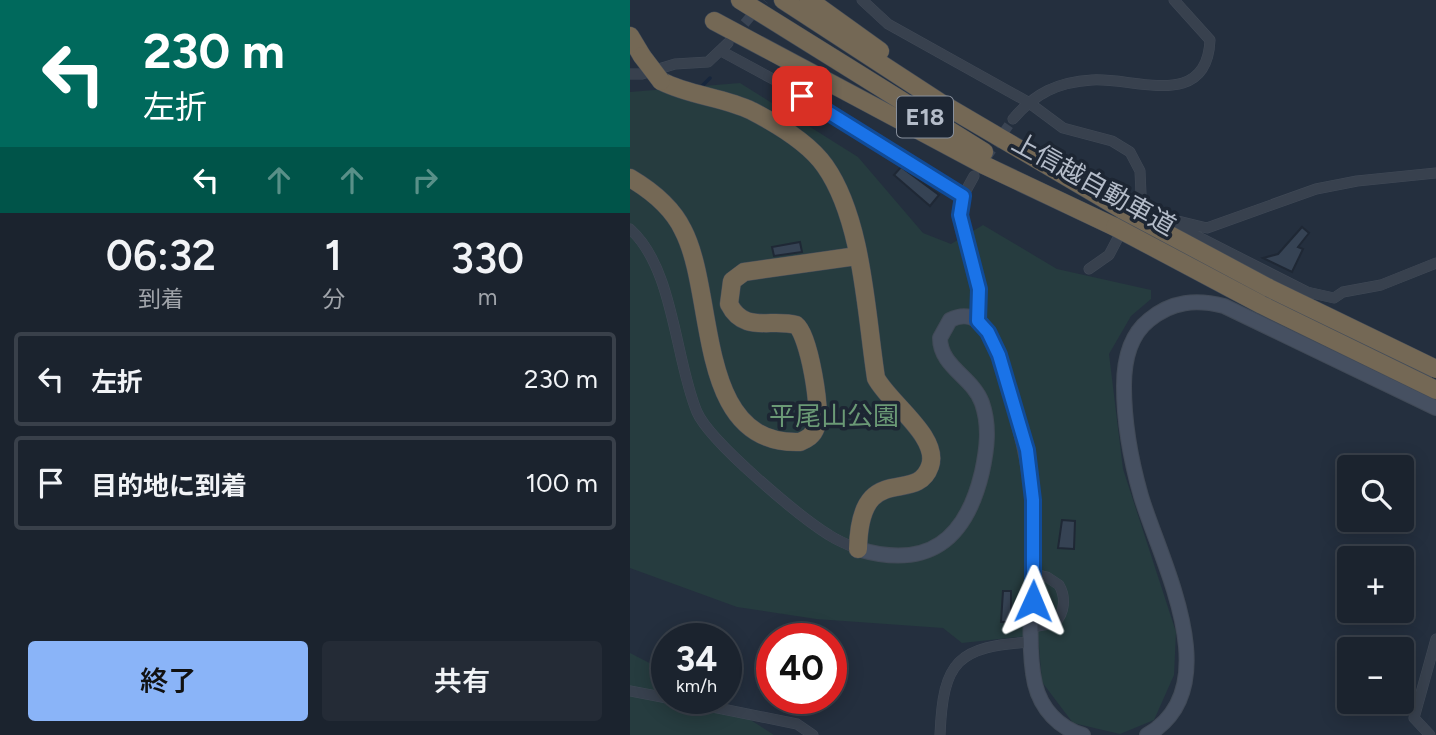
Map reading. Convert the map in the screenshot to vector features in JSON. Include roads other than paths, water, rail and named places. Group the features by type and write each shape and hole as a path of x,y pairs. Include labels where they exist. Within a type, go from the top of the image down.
{"highway":[{"name":"上信越自動車道","path":"740,0 945,129 1118,227 1262,305 1436,390"},
{"name":"上信越自動車道","path":"783,0 1024,152 1118,227 1269,288 1436,369"},
{"path":"809,0 1024,152"},
{"path":"714,21 972,159 1118,227"},
{"path":"630,36 661,81 687,93 752,111 814,154 831,176 842,202 857,256 876,378 886,396 926,438 932,460 922,478 869,499 862,511 858,549"},
{"path":"630,178 663,202 682,227 697,270 722,389 739,418 767,436 800,442 812,435 816,429 818,411 806,338 796,325 760,325 739,318 729,304 732,281 744,272 754,270 857,256"}],"street":[{"path":"862,0 887,24 1028,102 1063,128 1112,141 1134,158 1142,187 1118,227 1110,255 1089,268"},
{"path":"1013,118 1028,102 1052,87 1095,79 1164,87 1197,74 1206,60 1210,40 1174,0"},
{"path":"630,74 642,74 674,64 708,62 724,47 963,196"},
{"path":"1118,227 1181,221 1207,228 1316,189 1357,181 1436,173"},
{"path":"974,176 963,196 960,215 979,289 978,321"},
{"path":"1167,221 1307,292 1334,298 1343,292 1374,287 1436,263"},
{"path":"630,229 642,243 658,275 701,420 720,442 809,521 831,536 858,549 893,556 918,555 950,538 966,517 981,477 987,424 977,392 946,359 940,338 945,325 955,317 967,316 978,321 988,332 999,355 1027,450 1032,493 1034,682 1044,706 1062,725 1083,735"},
{"path":"1147,735 1162,724 1175,708 1185,672 1186,643 1181,613 1140,493 1129,442 1125,370 1137,332 1152,317 1177,304 1202,302 1224,306 1436,408"},
{"path":"940,735 942,694 955,666 981,649 1032,634 1055,623 1063,603 1059,585 1048,577 1034,574"},
{"path":"1430,735 1414,718 1436,639"},
{"path":"630,691 651,695"},
{"path":"742,713 797,724 813,735"}],"waterway":[{"path":"702,86 710,78"}],"tunnel":[{"path":"735,35 764,0"},
{"path":"986,158 1013,119"}],"park label":[{"name":"平尾山公園","path":"834,416"}]}
